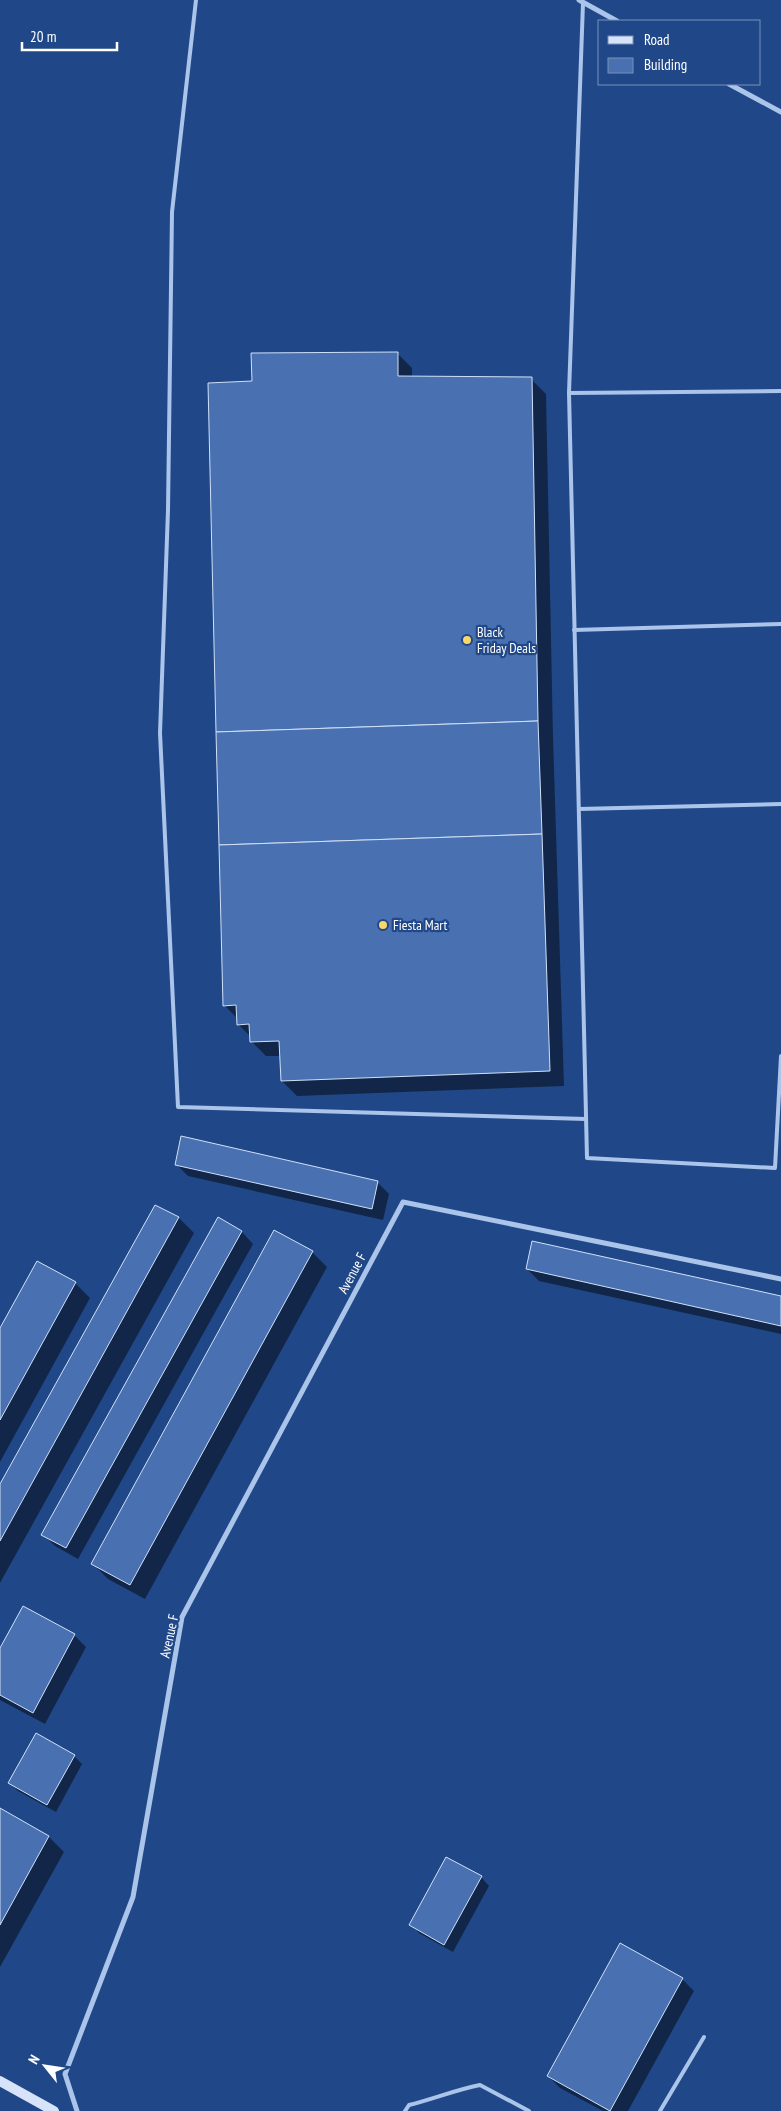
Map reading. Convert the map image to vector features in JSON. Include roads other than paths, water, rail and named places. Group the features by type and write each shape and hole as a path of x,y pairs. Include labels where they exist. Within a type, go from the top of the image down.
{"street":[{"path":"581,1 615,20"},
{"path":"731,85 781,112"},
{"name":"Avenue F","path":"77,2111 65,2074 134,1897 182,1617 403,1202 781,1279"},
{"path":"0,2081 54,2111"}],"lane":[{"path":"196,0 172,212 168,510 160,733 178,1107 586,1119"},
{"path":"581,1 569,393 587,1158 774,1168 781,1056"},
{"path":"569,393 781,391"},
{"path":"574,630 781,624"},
{"path":"579,809 781,804"},
{"path":"660,2111 704,2037"},
{"path":"405,2111 409,2105 436,2098 449,2091 480,2084 529,2111"}],"place":[{"name":"Black Friday Deals","path":"467,640"},
{"name":"Fiesta Mart","path":"383,925"}]}
